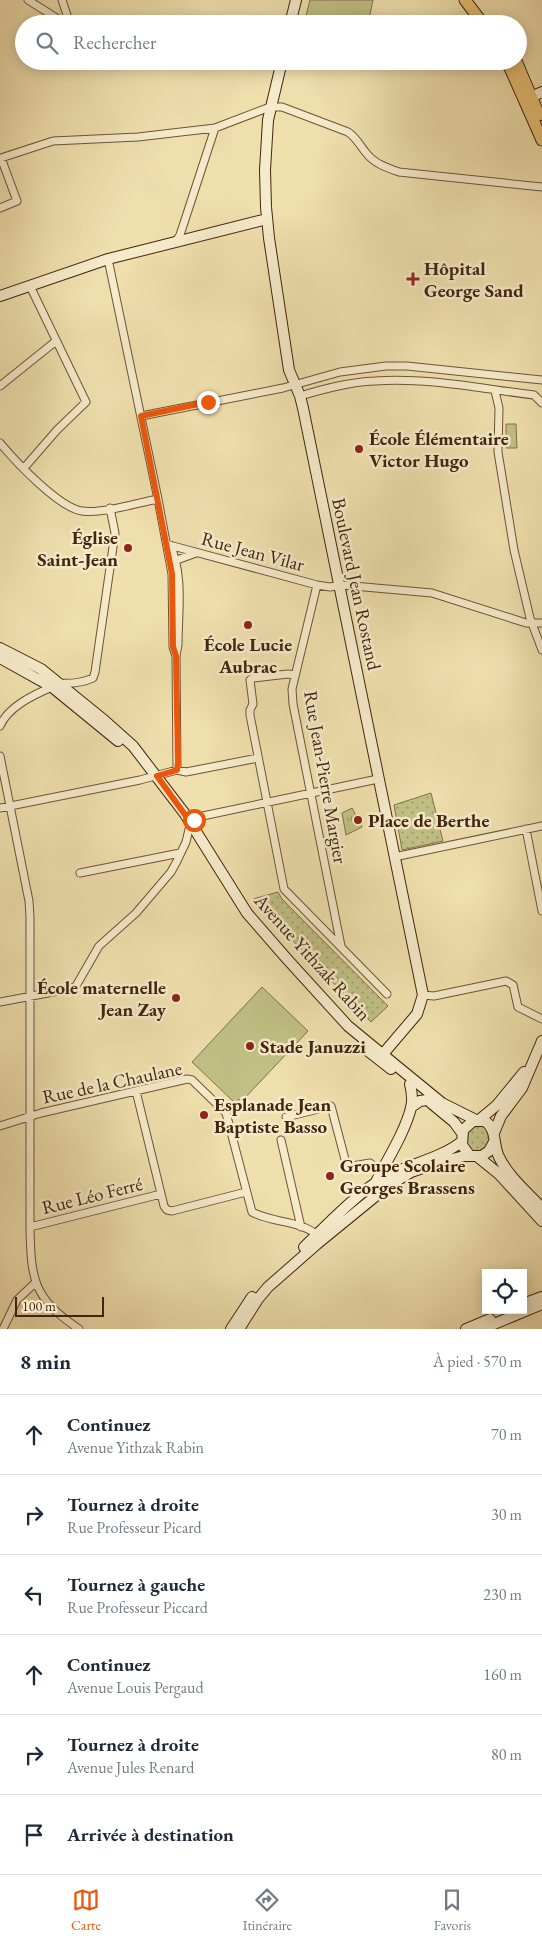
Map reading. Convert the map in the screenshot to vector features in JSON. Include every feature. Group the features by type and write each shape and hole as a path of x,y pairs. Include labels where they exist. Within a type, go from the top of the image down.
{"main road":[{"path":"465,0 476,15"},
{"path":"474,0 485,15"},
{"path":"514,70 533,96 542,140"},
{"path":"520,70 533,96 542,122"}],"street":[{"path":"28,0 53,15 63,3"},
{"path":"292,15 296,0"},
{"path":"63,3 67,15"},
{"name":"Boulevard Jean Rostand","path":"280,70 270,107 265,170 269,238 289,370 300,396 423,995"},
{"path":"0,208 17,201 1,158 18,151 65,139 138,137 215,128 270,107 282,108 348,132 355,136 368,156 377,163 399,172 542,187"},
{"path":"176,241 180,235 215,128"},
{"path":"185,218 187,233 193,237"},
{"path":"0,296 108,259 267,219"},
{"path":"251,223 260,227 269,238"},
{"path":"108,259 169,552 173,590 173,647 176,656"},
{"path":"24,468 57,430 86,402 30,286"},
{"path":"0,386 56,341"},
{"path":"141,416 362,368 407,366 542,380"},
{"path":"437,384 438,370"},
{"path":"300,396 370,381 437,384 538,395 542,403"},
{"path":"495,391 499,408 498,452 519,575 538,622 542,650"},
{"path":"499,408 506,392"},
{"path":"0,443 24,468 61,501 74,509 91,512 158,499"},
{"path":"0,726 3,719 22,702 52,683 69,693 93,678 115,533 110,508"},
{"path":"169,552 177,560 177,770"},
{"name":"Rue Jean Vilar","path":"169,552 196,553 316,585 340,585 432,593 521,622 538,622"},
{"path":"177,560 196,553"},
{"name":"Rue Jean-Pierre Margier","path":"316,585 292,690 293,704 340,946"},
{"name":"Avenue Yithzak Rabin","path":"0,648 34,665 52,683"},
{"name":"Avenue Yithzak Rabin","path":"0,658 69,693 133,746 190,825 257,926 348,1026 427,1100 450,1118 462,1137"},
{"path":"295,675 259,677 250,680 253,704 250,714 284,889 387,994"},
{"name":"Avenue Yithzak Rabin","path":"69,693 154,776"},
{"path":"0,756 29,902 31,1262 36,1282 48,1304 65,1320 79,1329"},
{"path":"0,808 177,770 186,772 258,758"},
{"path":"0,1002 76,986 99,946 136,913 170,872 180,853 190,825 198,816 378,778"},
{"name":"Avenue Yithzak Rabin","path":"190,825 250,925 356,1041 360,1042 442,1103 478,1120"},
{"path":"394,857 542,826"},
{"path":"526,829 542,911"},
{"path":"80,873 180,853"},
{"path":"383,1059 417,1014 423,995 434,996 506,981 513,986 518,1007 542,1019"},
{"path":"231,1329 243,1309 260,1288 319,1238 330,1233 379,1193 406,1174 437,1163 474,1157 489,1151 501,1116 522,1088 542,1041"},
{"path":"239,1329 268,1287 375,1184 399,1170 451,1149 462,1137 468,1124 478,1120 504,1098 533,1059"},
{"name":"Rue de la Chaulane","path":"0,1126 30,1116 187,1079 192,1080 226,1113 252,1212 313,1231 319,1238"},
{"path":"330,1233 333,1226 373,1190 411,1107 410,1084"},
{"path":"136,1091 164,1206 167,1210 172,1212 246,1192"},
{"path":"411,1107 420,1101 427,1100"},
{"path":"286,1117 331,1106 347,1168 370,1163 399,1170"},
{"path":"478,1120 489,1124 498,1155 506,1168 542,1208"},
{"path":"462,1137 463,1149 499,1174 542,1221"},
{"path":"280,1140 301,1227"},
{"name":"Rue Léo Ferré","path":"30,1227 161,1194"},
{"path":"3,1329 17,1300 31,1284 36,1282"},
{"path":"527,1302 542,1295"},
{"path":"482,1329 542,1304"},
{"path":"466,1329 500,1314"}],"green space":[{"path":"310,0 373,0 370,15 306,15"},
{"path":"506,424 516,424 517,448 506,448"},
{"path":"431,793 443,841 402,850 394,805"},
{"path":"352,808 362,827 346,835 342,813"},
{"path":"278,892 282,899 388,1006 371,1022 253,899"},
{"name":"Stade Januzzi","path":"262,987 308,1031 241,1102 239,1099 235,1103 192,1062"},
{"path":"476,1120 494,1133 482,1156 463,1149 471,1122"}],"place":[{"name":"Hôpital George Sand","path":"413,279"},
{"name":"École Élémentaire Victor Hugo","path":"359,449"},
{"name":"Église Saint-Jean","path":"128,548"},
{"name":"École Lucie Aubrac","path":"248,625"},
{"name":"Place de Berthe","path":"358,820"},
{"name":"École maternelle Jean Zay","path":"176,998"},
{"name":"Stade Januzzi","path":"250,1046"},
{"name":"Esplanade Jean Baptiste Basso","path":"204,1115"},
{"name":"Groupe Scolaire Georges Brassens","path":"330,1176"}],"route":[{"path":"194,820 191,823 157,776 177,770 176,656 173,647 172,574 141,416 208,402"}]}
